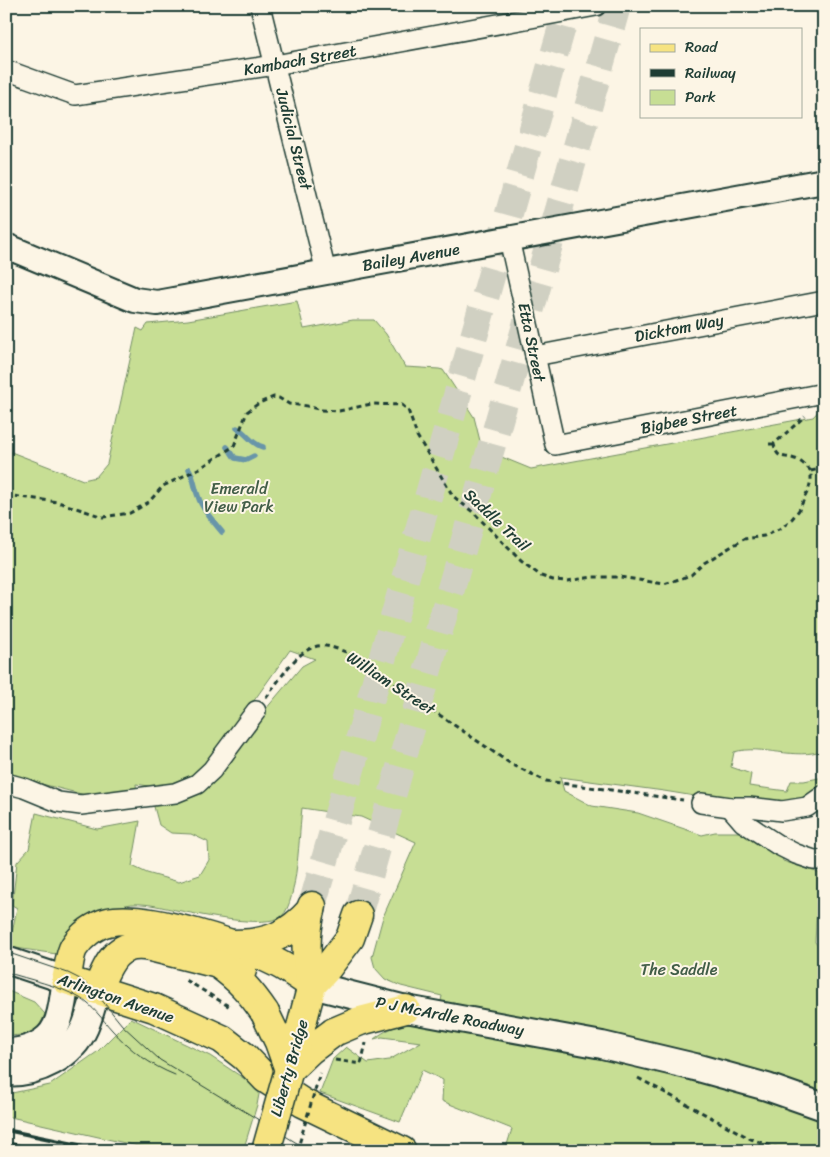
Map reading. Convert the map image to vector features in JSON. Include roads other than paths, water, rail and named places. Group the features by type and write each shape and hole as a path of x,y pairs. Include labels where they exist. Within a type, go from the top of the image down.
{"main road":[{"path":"226,954 273,938 302,920 312,906 307,927 306,951 308,971 312,985"},
{"path":"312,985 350,938 358,915"},
{"path":"6,1052 26,1049 46,1038 56,1028 72,951 86,933 107,922 144,922 183,930 226,954 240,981 253,994 265,1013 279,1042 289,1070 310,1050 334,1032 360,1021 406,1009"},
{"path":"6,1073 36,1069 61,1056 85,1028 93,1002 111,958 130,947 143,945 226,954 277,963 312,985"},
{"name":"Arlington Avenue","path":"6,960 64,992 93,1002 154,1008 222,1040 246,1057 266,1079 303,1103 402,1151"},
{"name":"P J McArdle Roadway","path":"312,985 406,1009 602,1045 695,1067 749,1082 824,1107"},
{"name":"Liberty Bridge","path":"266,1151 312,985"}],"street":[{"name":"Judicial Street","path":"260,6 326,272"},
{"name":"Kambach Street","path":"6,70 75,95 276,65 570,9 596,6"},
{"name":"Bailey Avenue","path":"6,246 135,300 157,303 824,181"},
{"name":"Etta Street","path":"509,239 554,445"},
{"name":"Dicktom Way","path":"535,356 824,301"},
{"name":"Bigbee Street","path":"554,445 817,394"},
{"path":"6,783 58,802 82,805 175,793 198,784 212,770 256,711"},
{"path":"701,803 782,811 807,807 824,796"},
{"path":"730,807 743,822 778,845 814,860 824,860"}],"waterway":[{"path":"237,428 259,446 263,447"},
{"path":"231,452 235,458 246,460 254,456"},
{"path":"189,469 202,506 222,532"}],"tunnel":[{"path":"313,902 568,6"},
{"path":"358,915 617,6"}],"tram line":[{"path":"6,952 68,973 80,979 96,993 122,1025 160,1060 310,1151"},
{"path":"6,972 53,986 85,1001 133,1050 157,1067 175,1075"}],"railway":[{"path":"6,1130 108,1151"},
{"path":"6,1143 42,1151"}],"park label":[{"name":"Emerald View Park","path":"239,497"},
{"name":"The Saddle","path":"679,969"}]}
